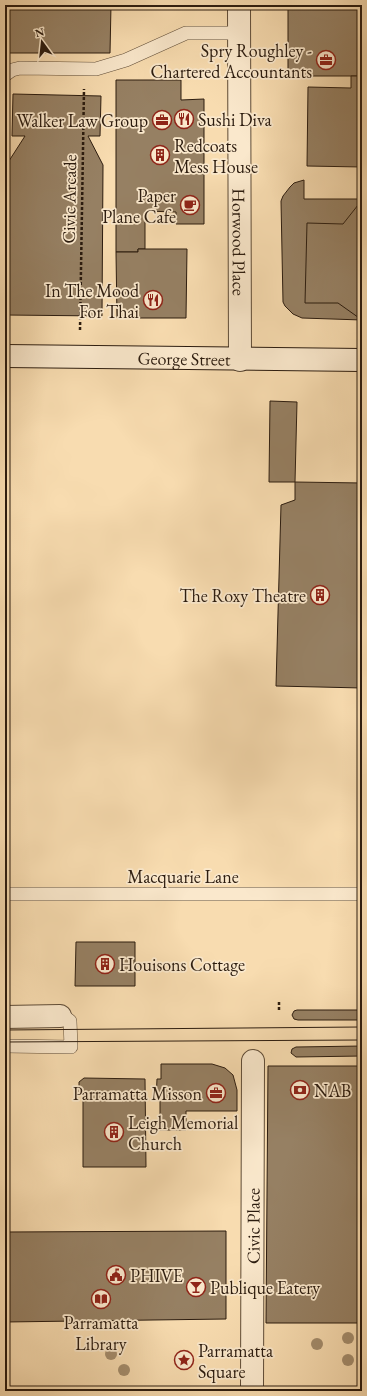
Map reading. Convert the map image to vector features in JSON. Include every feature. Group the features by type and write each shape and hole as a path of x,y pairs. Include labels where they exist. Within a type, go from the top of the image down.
{"street":[{"name":"Horwood Place","path":"239,5 240,360"},
{"name":"George Street","path":"5,356 240,360 362,360"},
{"path":"5,1016 60,1016"},
{"name":"Civic Place","path":"252,1391 253,1061"}],"lane":[{"path":"5,75 12,70 20,68 96,68 126,60 186,33 239,32"},
{"name":"Macquarie Lane","path":"5,894 362,894"},
{"path":"5,1046 71,1047 70,1021 66,1017 60,1016"}],"path":[{"name":"Civic Arcade","path":"80,330 85,68"},
{"path":"279,1002 279,1010"}],"building":[{"path":"5,5 111,5 110,53 5,53"},
{"path":"288,5 361,5 362,76 288,76"},
{"path":"351,76 362,76 362,167 307,166 308,87 351,88"},
{"name":"Redcoats Mess House","path":"116,80 181,80 181,100 204,99 204,224 176,224 176,212 145,211 145,249 138,249 138,252 116,252"},
{"path":"13,94 101,96 100,136 88,136 103,165 102,316 6,315 7,164 25,136 12,136"},
{"path":"304,180 304,199 362,199 362,320 302,318 293,314 283,302 281,201 283,196 294,183"},
{"path":"362,200 362,320 338,303 305,303 307,223 343,224"},
{"path":"138,249 187,249 186,318 117,318 116,252 138,252"},
{"path":"270,401 297,402 295,482 269,482"},
{"name":"The Roxy Theatre","path":"295,482 362,483 362,688 276,686 281,505 295,500"},
{"name":"Houisons Cottage","path":"76,942 135,942 135,986 75,986"},
{"path":"362,1010 362,1020 298,1020 294,1019 292,1015 294,1011"},
{"path":"362,1046 362,1056 296,1057 291,1053 292,1049 296,1047"},
{"path":"161,1064 212,1064 225,1068 233,1075 237,1090 237,1111 186,1111 186,1130 160,1130 160,1101 156,1100 157,1079 161,1079"},
{"path":"268,1066 362,1066 362,1323 266,1323"},
{"name":"Leigh Memorial Church","path":"84,1078 145,1079 146,1167 83,1167 83,1096 79,1092 79,1082"},
{"name":"PHIVE","path":"226,1231 226,1319 5,1322 5,1232"}],"tram line":[{"path":"5,1030 362,1027"},
{"path":"5,1042 362,1040"}],"place":[{"name":"Spry Roughley - Chartered Accountants","path":"326,60"},
{"name":"Sushi Diva","path":"184,119"},
{"name":"Walker Law Group","path":"162,120"},
{"name":"Redcoats Mess House","path":"160,155"},
{"name":"Paper Plane Cafe","path":"190,205"},
{"name":"In The Mood For Thai","path":"153,300"},
{"name":"The Roxy Theatre","path":"320,595"},
{"name":"Houisons Cottage","path":"105,964"},
{"name":"NAB","path":"300,1090"},
{"name":"Parramatta Misson","path":"216,1093"},
{"name":"Leigh Memorial Church","path":"114,1132"},
{"name":"PHIVE","path":"116,1275"},
{"name":"Publique Eatery","path":"196,1287"},
{"name":"Parramatta Library","path":"101,1299"},
{"name":"Parramatta Square","path":"184,1360"}]}
